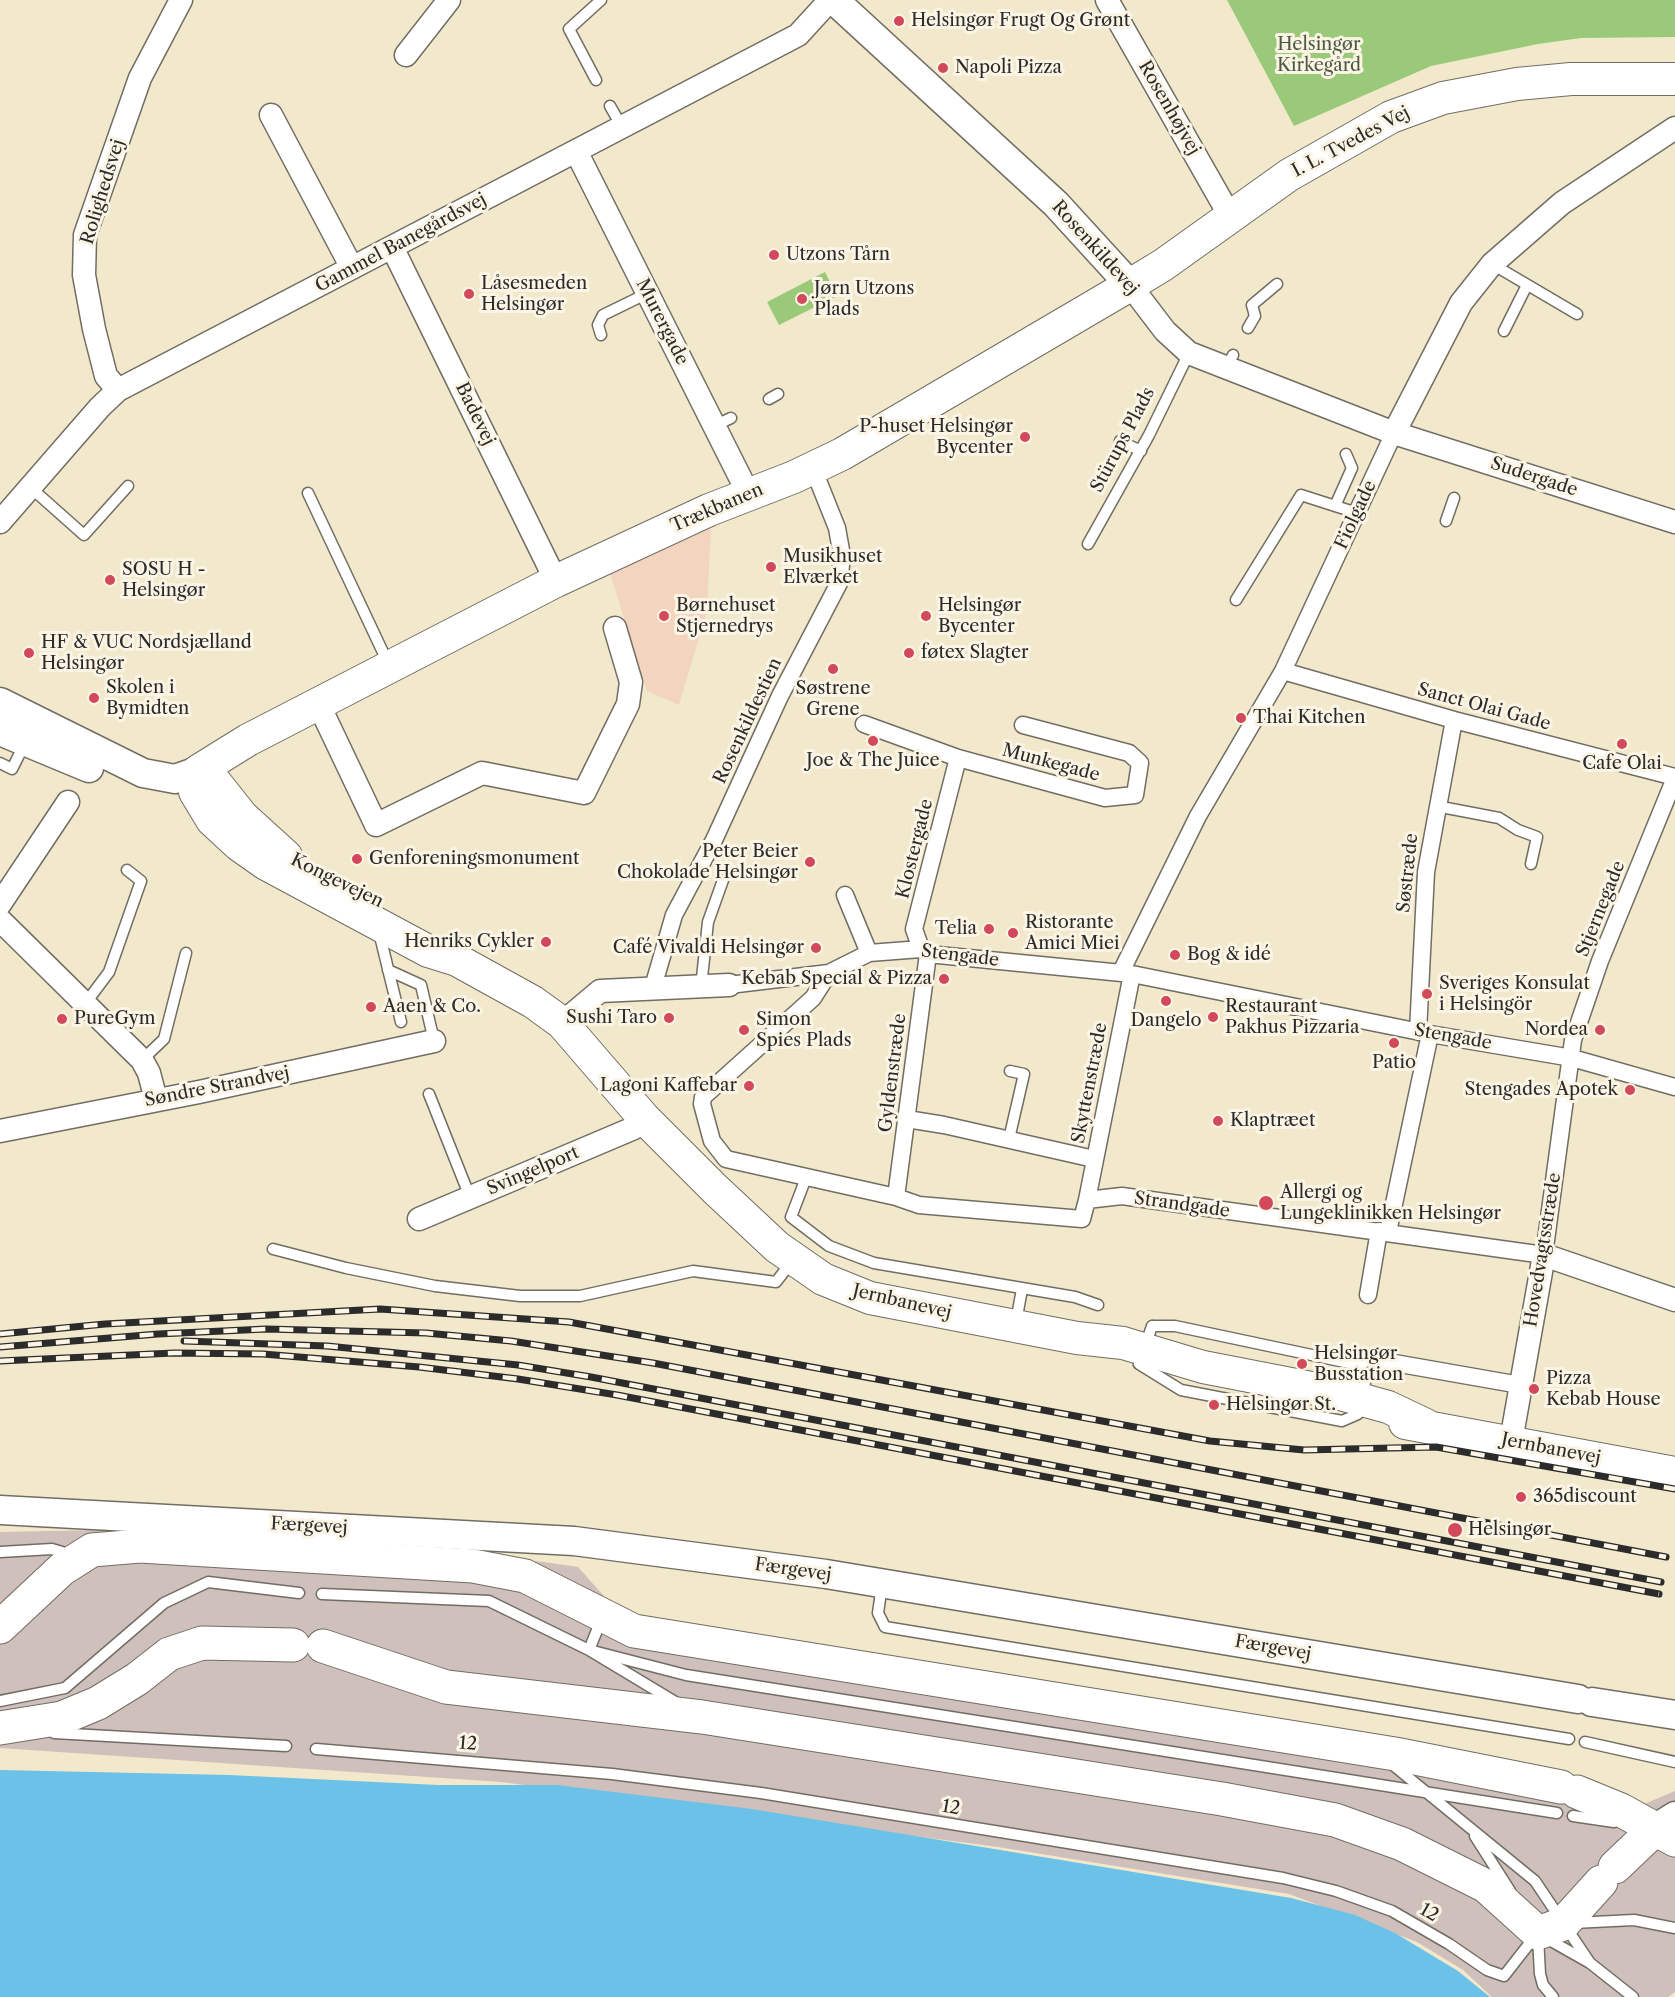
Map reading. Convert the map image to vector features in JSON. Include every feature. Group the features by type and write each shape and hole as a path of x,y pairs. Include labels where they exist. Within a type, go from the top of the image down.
{"main road":[{"name":"I. L. Tvedes Vej","path":"1130,285 1335,147 1391,117 1425,104 1482,90 1532,82 1614,78 1675,79"},
{"name":"Trækbanen","path":"202,782 248,740 556,581 748,493 813,468 1130,285"},
{"name":"Kongevejen","path":"202,782 212,820 238,845 266,864 377,924 534,1002 562,1023 644,1118"},
{"name":"Kongevejen","path":"202,782 281,853 370,896 416,922 438,938 442,955"},
{"name":"Jernbanevej","path":"644,1118 715,1189 793,1260 839,1287 870,1298 1077,1338 1123,1343 1141,1357 1182,1378 1360,1407 1384,1421 1426,1425 1675,1473"},
{"path":"0,1627 62,1569 92,1550 141,1546 473,1566 525,1576 634,1630 1377,1751 1669,1828"},
{"path":"0,1729 62,1718 98,1703 137,1679 169,1654 202,1643 308,1646 446,1687 702,1718 1222,1799 1335,1820 1402,1844 1486,1886 1551,1929 1608,1874 1669,1828"}],"street":[{"name":"Rolighedsvej","path":"118,390 106,376 94,329 84,275 85,235 140,78 181,0"},
{"path":"406,55 449,0"},
{"name":"Gammel Banegårdsvej","path":"0,522 100,407 118,390 798,35 832,0"},
{"name":"Rosenkildevej","path":"832,0 1056,204 1130,285 1166,331 1189,353 1229,361 1394,433"},
{"name":"Rosenhøjvej","path":"1107,0 1230,216"},
{"path":"271,115 352,268"},
{"name":"Fiolgade","path":"1126,973 1198,816 1283,671 1394,433 1461,303 1492,264 1562,202 1675,128"},
{"name":"Murergade","path":"576,151 648,293 723,422 748,493"},
{"name":"Badevej","path":"392,248 556,581"},
{"name":"Sudergade","path":"1394,433 1464,462 1675,522"},
{"name":"Rosenkildestien","path":"653,987 674,915 714,840 780,696 839,583 842,556 837,528 813,468"},
{"path":"307,710 376,825 482,773 584,793 628,704 631,682 615,628"},
{"name":"Sanct Olai Gade","path":"1283,671 1454,720 1675,778"},
{"path":"0,702 143,773 202,782"},
{"name":"Søstræde","path":"1368,1295 1384,1231 1424,1033 1426,872 1436,806 1454,720"},
{"path":"864,724 958,758"},
{"name":"Munkegade","path":"958,758 1105,798 1135,795 1140,763 1129,753 1023,725"},
{"path":"0,730 68,757 141,793 162,798 202,782"},
{"name":"Klostergade","path":"924,952 914,929 958,758"},
{"name":"Stjernegade","path":"1572,1058 1573,1040 1600,961 1675,778"},
{"path":"0,904 68,802"},
{"path":"845,895 869,952"},
{"path":"0,920 142,1060 149,1073 156,1100"},
{"name":"Stengade","path":"562,1023 600,991 653,987 729,986 829,973 869,952 924,952 1126,973 1229,996 1572,1058 1675,1087"},
{"name":"Gyldenstræde","path":"896,1197 912,1081 924,952"},
{"path":"829,973 813,998 703,1097 702,1104 712,1141 720,1153 735,1163 896,1197 919,1205 1082,1219 1087,1200"},
{"name":"Skyttenstræde","path":"1087,1200 1126,973"},
{"name":"Søndre Strandvej","path":"0,1131 434,1041"},
{"name":"Hovedvagtsstræde","path":"1511,1441 1544,1255 1572,1058"},
{"name":"Svingelport","path":"419,1219 634,1128 644,1118"},
{"path":"907,1119 1094,1159"},
{"name":"Strandgade","path":"1087,1200 1122,1197 1384,1231 1544,1255 1675,1300"},
{"path":"1354,1364 1366,1358 1520,1384"},
{"name":"Færgevej","path":"0,1510 574,1541 826,1574 1675,1715"}],"lane":[{"path":"596,80 569,29 601,0"},
{"path":"610,106 622,127"},
{"path":"1492,264 1577,314"},
{"path":"1248,328 1255,316 1252,305 1277,284"},
{"path":"1504,331 1527,285"},
{"path":"601,335 598,325 603,315 648,293"},
{"name":"Stürups Plads","path":"1088,544 1141,451 1189,353"},
{"path":"1120,441 1141,451"},
{"path":"1335,506 1352,468 1346,454"},
{"path":"30,487 84,535 128,486"},
{"path":"308,494 389,666"},
{"path":"1236,600 1301,495 1357,513"},
{"path":"1446,521 1454,498"},
{"path":"0,763 12,769 26,742"},
{"path":"1436,806 1499,818 1518,830 1537,837 1531,864"},
{"path":"85,1004 109,972 141,881 127,870"},
{"path":"701,987 708,922 723,880"},
{"path":"377,924 401,1022"},
{"path":"142,1060 164,1039 186,952"},
{"path":"388,970 421,985 434,1041"},
{"path":"1009,1139 1024,1074 1010,1071"},
{"path":"429,1094 470,1197"},
{"path":"806,1178 791,1217 830,1246 874,1263 1075,1297 1098,1305"},
{"path":"273,1249 346,1268 435,1286 520,1296 580,1296 693,1271 776,1282 793,1260"},
{"path":"1016,1326 1022,1289"},
{"path":"1141,1357 1152,1326 1175,1326 1354,1364 1364,1373 1360,1407"},
{"path":"0,1552 52,1549 81,1557"},
{"path":"0,1701 65,1688 164,1603 208,1582 299,1593"},
{"path":"882,1584 878,1613 885,1627 1569,1738"},
{"path":"322,1594 489,1601 589,1650 702,1718"},
{"path":"589,1650 603,1615"},
{"path":"589,1650 686,1675 1429,1793 1567,1802"},
{"path":"0,1729 286,1746"},
{"path":"1585,1742 1675,1762"},
{"name":"12","path":"316,1749 612,1774 761,1793 1283,1878 1336,1892 1392,1911 1449,1944 1487,1970 1504,1976 1551,1929"},
{"path":"1377,1751 1535,1881 1551,1929 1590,1963"},
{"path":"1469,1826 1551,1929 1633,1997"},
{"path":"1551,1929 1634,1920 1675,1928"},
{"path":"1551,1929 1540,1974 1544,1985 1553,1997"}],"shaded area":[{"name":"Børnehuset Stjernedrys","path":"711,528 707,611 679,705 647,691 610,573"},
{"path":"149,1529 544,1562 578,1567 646,1643 1642,1805 1675,1791 1675,1992 1668,1997 1492,1997 1463,1970 1417,1942 1289,1894 998,1847 501,1782 0,1748 0,1532"}],"green space":[{"name":"Helsingør Kirkegård","path":"1227,0 1675,0 1675,37 1581,38 1538,44 1431,66 1294,126"},
{"name":"Jørn Utzons Plads","path":"825,272 837,296 779,325 767,302"}],"water":[{"path":"0,1770 229,1775 438,1785 557,1785 752,1809 1291,1898 1355,1915 1395,1933 1458,1971 1490,1997 0,1997"}],"railway":[{"path":"0,1334 105,1324 380,1309 569,1322 1210,1441 1304,1450 1436,1447 1675,1489"},
{"path":"0,1347 158,1334 266,1329 426,1333 511,1341 653,1363 1666,1557"},
{"path":"184,1341 327,1346 518,1365 591,1377 1661,1582"},
{"path":"0,1361 174,1353 263,1354 419,1367 518,1379 617,1395 1659,1594"}],"place":[{"name":"Helsingør Frugt Og Grønt","path":"899,21"},
{"name":"Napoli Pizza","path":"943,68"},
{"name":"Utzons Tårn","path":"774,255"},
{"name":"Låsesmeden Helsingør","path":"469,294"},
{"name":"Jørn Utzons Plads","path":"802,299"},
{"name":"P-huset Helsingør Bycenter","path":"1025,437"},
{"name":"Musikhuset Elværket","path":"771,567"},
{"name":"SOSU H - Helsingør","path":"110,580"},
{"name":"Børnehuset Stjernedrys","path":"664,616"},
{"name":"Helsingør Bycenter","path":"926,616"},
{"name":"HF & VUC Nordsjælland Helsingør","path":"29,653"},
{"name":"føtex Slagter","path":"909,653"},
{"name":"Søstrene Grene","path":"833,669"},
{"name":"Skolen i Bymidten","path":"94,698"},
{"name":"Thai Kitchen","path":"1241,718"},
{"name":"Joe & The Juice","path":"873,741"},
{"name":"Cafe Olai","path":"1622,744"},
{"name":"Genforeningsmonument","path":"357,859"},
{"name":"Peter Beier Chokolade Helsingør","path":"810,862"},
{"name":"Telia","path":"989,929"},
{"name":"Ristorante Amici Miei","path":"1013,933"},
{"name":"Henriks Cykler","path":"546,942"},
{"name":"Café Vivaldi Helsingør","path":"816,948"},
{"name":"Bog & idé","path":"1175,955"},
{"name":"Kebab Special & Pizza","path":"944,979"},
{"name":"Sveriges Konsulat i Helsingör","path":"1427,994"},
{"name":"Dangelo","path":"1166,1001"},
{"name":"Aaen & Co.","path":"371,1007"},
{"name":"Restaurant Pakhus Pizzaria","path":"1213,1017"},
{"name":"Sushi Taro","path":"669,1018"},
{"name":"PureGym","path":"62,1019"},
{"name":"Simon Spies Plads","path":"744,1030"},
{"name":"Nordea","path":"1600,1030"},
{"name":"Patio","path":"1394,1043"},
{"name":"Lagoni Kaffebar","path":"749,1086"},
{"name":"Stengades Apotek","path":"1630,1090"},
{"name":"Klaptræet","path":"1218,1121"},
{"name":"Allergi og Lungeklinikken Helsingør","path":"1266,1203"},
{"name":"Helsingør Busstation","path":"1302,1364"},
{"name":"Pizza Kebab House","path":"1534,1389"},
{"name":"Helsingør St.","path":"1214,1405"},
{"name":"365discount","path":"1521,1497"},
{"name":"Helsingør","path":"1455,1530"}]}
